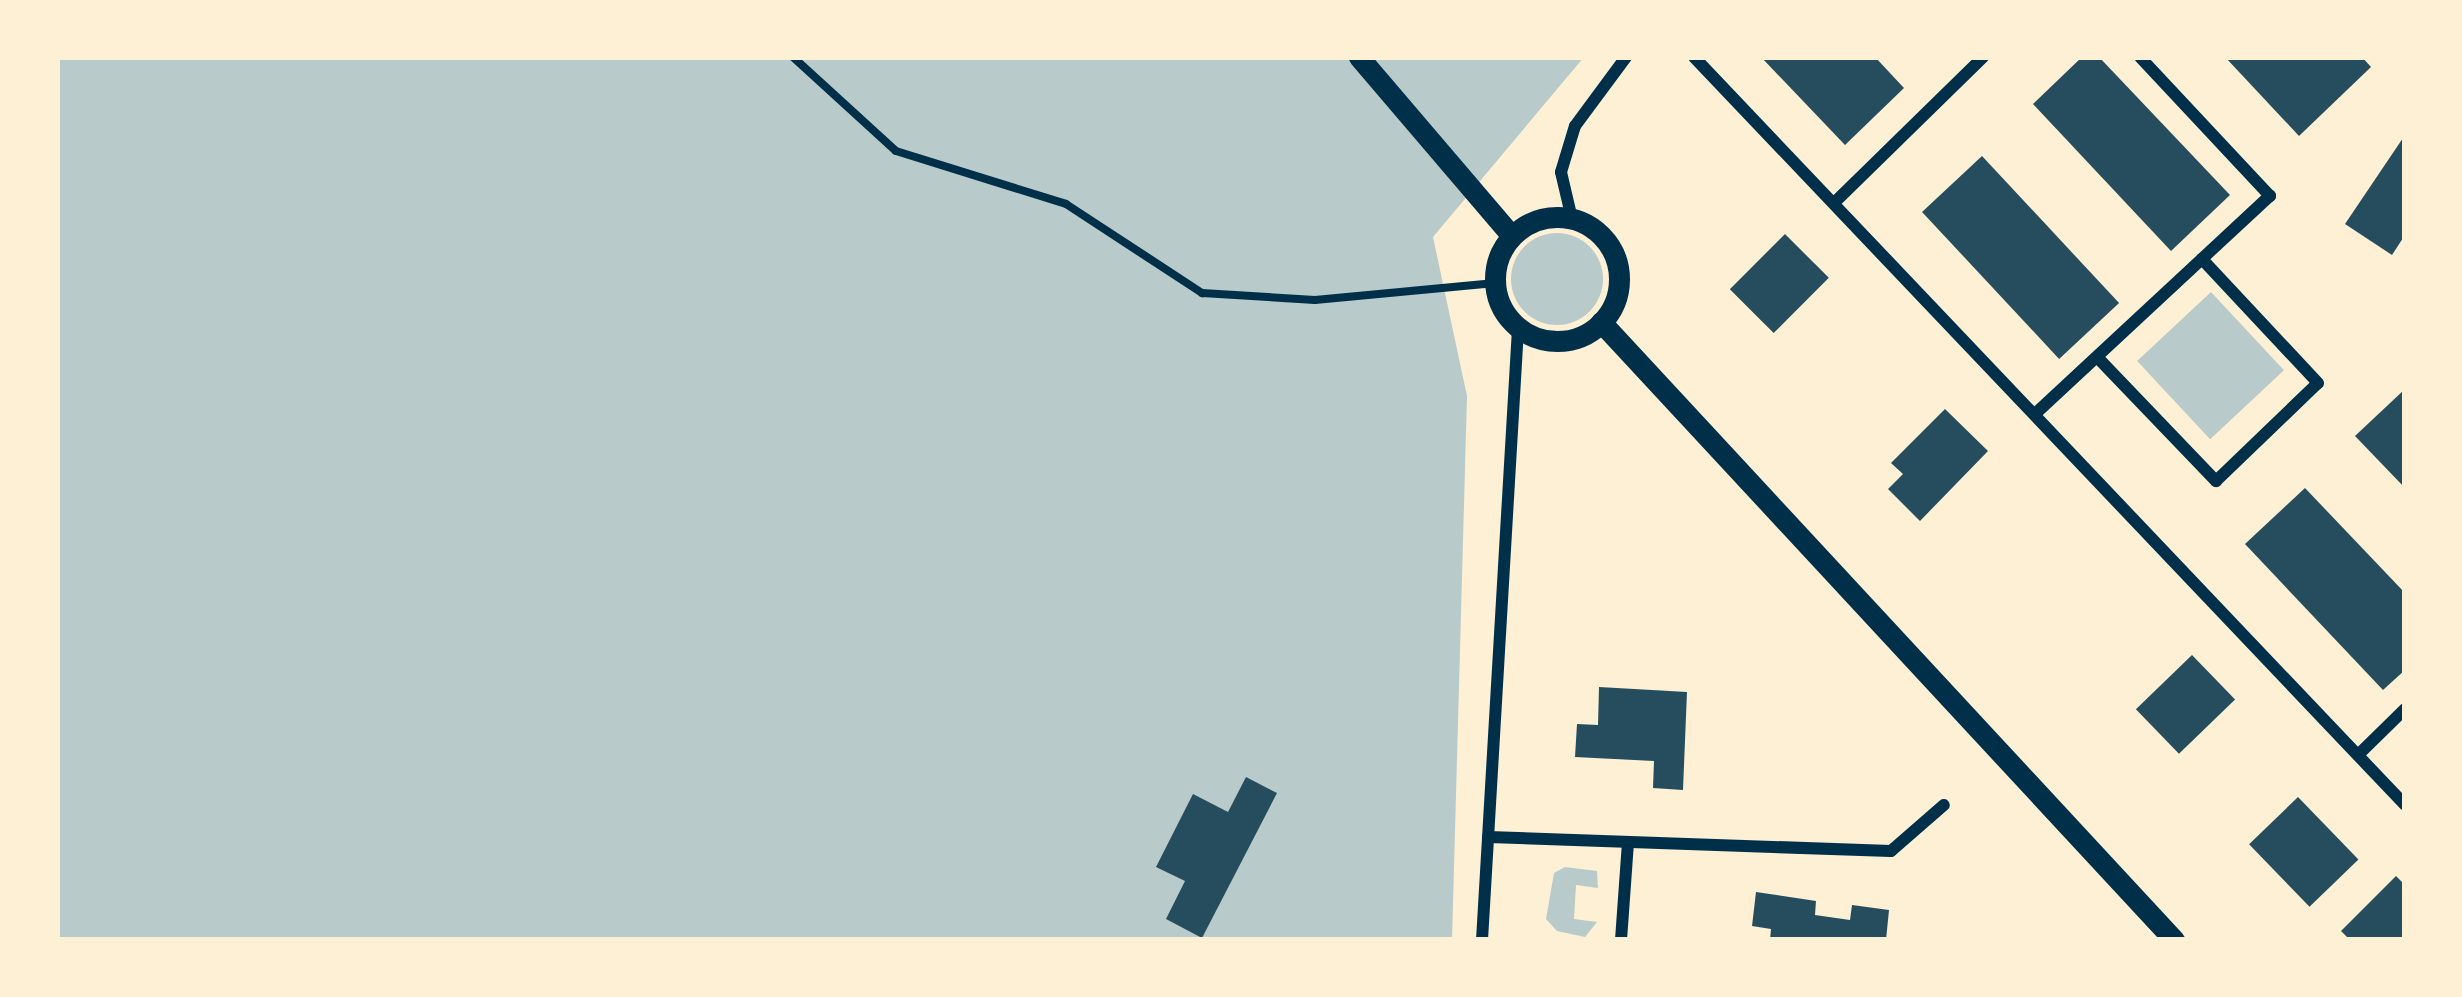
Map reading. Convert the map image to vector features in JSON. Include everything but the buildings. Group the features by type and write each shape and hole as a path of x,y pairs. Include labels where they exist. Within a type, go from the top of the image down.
{"street":[{"path":"1359,57 1512,236"},
{"path":"1572,219 1561,172 1575,126 1627,57"},
{"path":"1694,57 2405,805"},
{"path":"1834,202 1983,57"},
{"path":"2035,414 2270,196 2140,57"},
{"path":"1482,940 1519,328 1495,283 1512,236 1533,221 1572,219 1604,239 1616,262 1618,287 1601,322 1554,340 1519,328"},
{"path":"2096,358 2216,481 2318,383 2202,260"},
{"path":"1601,322 2174,940"},
{"path":"2358,755 2405,709"},
{"path":"1488,837 1891,851 1944,805"},
{"path":"1621,940 1628,842"}],"path":[{"path":"793,57 896,151 1066,204 1202,292 1315,301 1495,283"}],"shaded area":[{"path":"57,57 1584,57 1433,237 1467,396 1452,940 57,940"},
{"path":"1557,233 1575,236 1590,246 1600,261 1600,297 1590,312 1575,322 1557,325 1539,322 1524,312 1514,297 1511,279 1514,261 1524,246 1539,236"},
{"path":"2211,292 2284,370 2210,439 2137,361"},
{"path":"1565,867 1597,871 1598,888 1576,885 1574,919 1597,922 1585,937 1557,931 1546,919 1554,873"}]}
